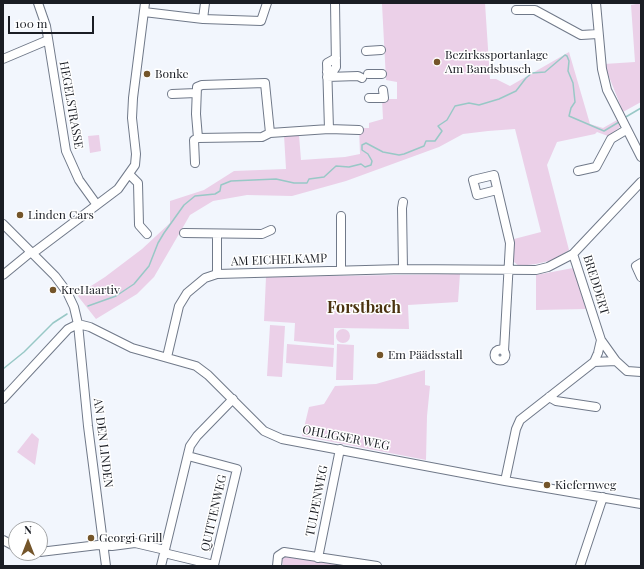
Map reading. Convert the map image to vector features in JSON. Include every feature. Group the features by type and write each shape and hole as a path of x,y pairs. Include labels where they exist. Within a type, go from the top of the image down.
{"street":[{"name":"HEGELSTRASSE","path":"38,3 46,26 66,151 78,180 97,205"},
{"path":"3,274 118,189 130,175 135,165 136,154 132,118 133,98 145,3"},
{"path":"202,19 205,3"},
{"path":"144,12 202,19 261,20 267,3"},
{"path":"329,129 327,63 336,58 335,3"},
{"path":"596,3 602,69 607,90 618,115 641,157"},
{"path":"516,10 535,10 581,35 598,34"},
{"path":"3,59 48,40"},
{"path":"366,51 381,50"},
{"path":"327,74 365,76 382,74"},
{"path":"198,138 196,92 197,87 202,84 265,83 270,133"},
{"path":"369,98 384,98 383,90"},
{"path":"172,94 196,92"},
{"path":"578,171 596,167 611,139 625,126"},
{"path":"195,163 194,140 198,138 262,137 270,133 329,129 332,131 359,130"},
{"path":"130,175 138,183 139,225 146,234"},
{"name":"BREDDERT","path":"616,361 601,340 573,254 641,182"},
{"path":"498,190 510,243 504,351"},
{"path":"403,202 403,269"},
{"name":"AM EICHELKAMP","path":"341,216 341,270"},
{"name":"AN DEN LINDEN","path":"3,224 55,276 67,292 74,307 78,324 88,426 106,566"},
{"path":"184,233 262,234 271,230"},
{"name":"AM EICHELKAMP","path":"217,234 217,274"},
{"name":"AM EICHELKAMP","path":"167,357 179,306 187,293 205,278 217,274 403,269 536,270 553,265 573,254"},
{"path":"641,263 636,266 641,278"},
{"path":"3,399 68,328 78,324"},
{"name":"OHLIGSER WEG","path":"78,324 87,326 132,348 196,366 208,375 254,421 272,436 505,481 641,504"},
{"path":"594,362 601,340"},
{"path":"505,481 516,429 520,420 548,397 594,362 616,361 627,371 641,372"},
{"path":"548,397 556,401 596,407"},
{"path":"161,566 190,446 197,436 233,399"},
{"name":"TULPENWEG","path":"318,558 340,449"},
{"name":"QUITTENWEG","path":"48,551 138,543 213,566 237,469 188,456"},
{"path":"580,566 603,497"},
{"path":"277,566 278,556 284,552 377,566"}],"shaded area":[{"path":"485,3 490,79 496,79 510,86 569,52 590,124 603,128 617,120 620,127 608,136 597,132 595,134 557,142 547,165 569,250 553,260 536,264 519,266 514,262 514,239 541,232 515,129 488,131 463,134 439,147 346,181 292,196 247,195 213,201 190,215 154,277 137,294 96,319 77,295 105,277 142,249 170,223 170,201 204,190 234,171 286,169 284,135 299,135 301,160 345,157 360,154 359,128 369,128 369,123 383,119 382,99 397,99 397,82 386,80 382,4"},
{"path":"641,3 641,102 623,112 604,64 635,62 631,5"},
{"path":"99,135 101,151 90,153 88,136"},
{"path":"573,268 586,309 536,310 536,275"},
{"path":"460,274 458,302 408,305 409,329 334,328 334,345 294,341 295,323 264,321 266,277"},
{"path":"270,325 285,326 282,377 267,376"},
{"path":"343,329 348,331 350,336 348,341 343,343 338,341 336,336 338,331"},
{"path":"287,344 334,348 333,367 286,363"},
{"path":"337,344 354,345 353,380 336,380"},
{"path":"425,370 425,385 430,386 427,416 426,460 302,436 309,407 324,404 335,386 376,384"},
{"path":"32,433 39,439 35,465 17,452"},
{"path":"287,556 361,566 283,566 282,559"}],"waterway":[{"path":"88,306 116,296 134,284 149,266 158,243 164,233 184,205 195,196 215,194 220,191 221,185 231,181 276,179 294,183 307,183 309,179 324,177 336,166 349,167 361,164 365,167 371,165 372,161 368,154 362,150 362,145 366,143 383,152 399,155 404,154 424,146 426,141 435,141 442,131 438,126 447,120 455,106 469,103 479,105 499,99 516,91 532,73 545,72 565,55 569,61 568,71 573,83 575,102 571,108 569,116 604,131 619,122"},
{"path":"624,118 641,108"},
{"path":"3,369 24,352 53,323 67,314"}],"place":[{"name":"Bezirkssportanlage Am Bandsbusch","path":"437,62"},
{"name":"Bonke","path":"147,74"},
{"name":"Linden Cars","path":"20,215"},
{"name":"KreHaartiv","path":"53,290"},
{"name":"Em Päädsstall","path":"380,355"},
{"name":"Kiefernweg","path":"547,485"},
{"name":"Georgi Grill","path":"91,538"}],"district":[{"name":"Forstbach","path":"364,308"}]}
